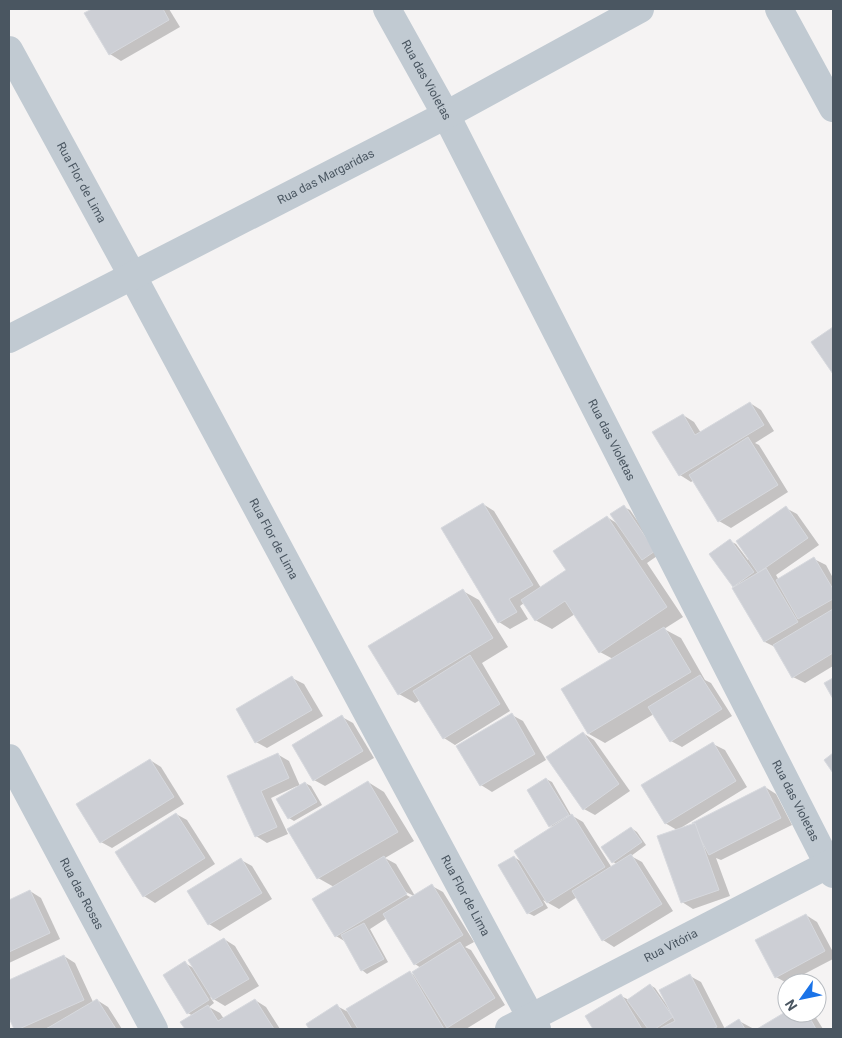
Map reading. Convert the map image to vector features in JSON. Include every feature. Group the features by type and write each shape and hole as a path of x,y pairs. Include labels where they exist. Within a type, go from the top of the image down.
{"street":[{"name":"Rua das Violetas","path":"387,9 446,115 831,867"},
{"name":"Rua das Margaridas","path":"9,339 446,115 640,9"},
{"path":"779,9 833,108"},
{"name":"Rua Flor de Lima","path":"9,50 132,275 526,1025"},
{"name":"Rua das Rosas","path":"9,758 154,1029"},
{"name":"Rua Vitória","path":"526,1025 831,867"}],"building":[{"path":"92,9 163,9 169,20 109,55 84,13"},
{"path":"833,327 833,374 811,342"},
{"path":"750,402 764,425 679,476 652,432 683,414 695,435"},
{"path":"748,437 778,485 718,522 689,475"},
{"path":"483,503 533,585 509,599 517,612 498,623 441,528"},
{"path":"624,505 655,551 642,560 610,514"},
{"path":"786,506 808,538 758,573 736,541"},
{"path":"607,516 667,607 599,653 565,601 535,621 521,600 566,570 553,551"},
{"path":"730,539 754,572 733,587 709,554"},
{"path":"814,557 833,589 833,599 798,619 776,580"},
{"path":"766,568 798,622 764,642 732,588"},
{"path":"463,589 493,638 398,695 368,646"},
{"path":"833,609 833,653 792,678 773,645"},
{"path":"664,627 691,672 588,734 561,689"},
{"path":"470,655 500,704 443,739 413,691"},
{"path":"700,675 722,709 670,742 648,707"},
{"path":"292,676 312,710 255,743 236,709"},
{"path":"833,678 833,699 824,683"},
{"path":"512,713 535,754 480,786 456,746"},
{"path":"342,715 363,751 313,781 292,745"},
{"path":"583,732 619,784 583,810 546,757"},
{"path":"713,742 736,781 665,824 641,785"},
{"path":"278,753 289,778 261,791 277,827 255,837 227,776"},
{"path":"833,753 833,773 824,760"},
{"path":"150,759 174,797 100,843 76,804"},
{"path":"546,778 569,815 549,827 527,790"},
{"path":"368,781 398,832 317,879 287,829"},
{"path":"305,782 317,802 288,819 276,799"},
{"path":"765,786 781,818 709,855 692,823"},
{"path":"176,813 205,858 143,897 115,852"},
{"path":"572,814 605,867 547,903 514,851"},
{"path":"695,823 719,890 681,903 657,836"},
{"path":"631,827 642,842 612,863 601,847"},
{"path":"631,854 662,904 602,941 572,891"},
{"path":"384,856 407,894 335,937 312,899"},
{"path":"514,856 543,905 527,914 498,865"},
{"path":"241,858 262,893 208,925 187,891"},
{"path":"432,884 463,935 414,965 383,914"},
{"path":"30,890 50,933 9,952 9,900"},
{"path":"806,914 825,951 784,973 777,973 775,978 755,940"},
{"path":"364,923 384,959 361,971 341,935"},
{"path":"224,938 249,979 213,1000 188,960"},
{"path":"460,942 495,998 447,1028 412,972"},
{"path":"64,955 84,1000 19,1029 14,1029 9,1018 9,980"},
{"path":"185,961 209,1000 187,1014 163,975"},
{"path":"410,971 444,1029 358,1029 346,1009"},
{"path":"690,974 717,1027 712,1029 659,1029 675,1021 659,990"},
{"path":"650,984 673,1017 655,1029 648,1029 627,1000"},
{"path":"621,994 642,1029 593,1029 585,1016"},
{"path":"97,999 116,1029 46,1029"},
{"path":"255,999 274,1029 185,1029 180,1022 208,1005 218,1021"},
{"path":"337,1004 352,1029 309,1029 306,1024"},
{"path":"777,1017 777,1023 813,1023 816,1029 757,1029"},
{"path":"739,1019 745,1029 723,1029"}]}
